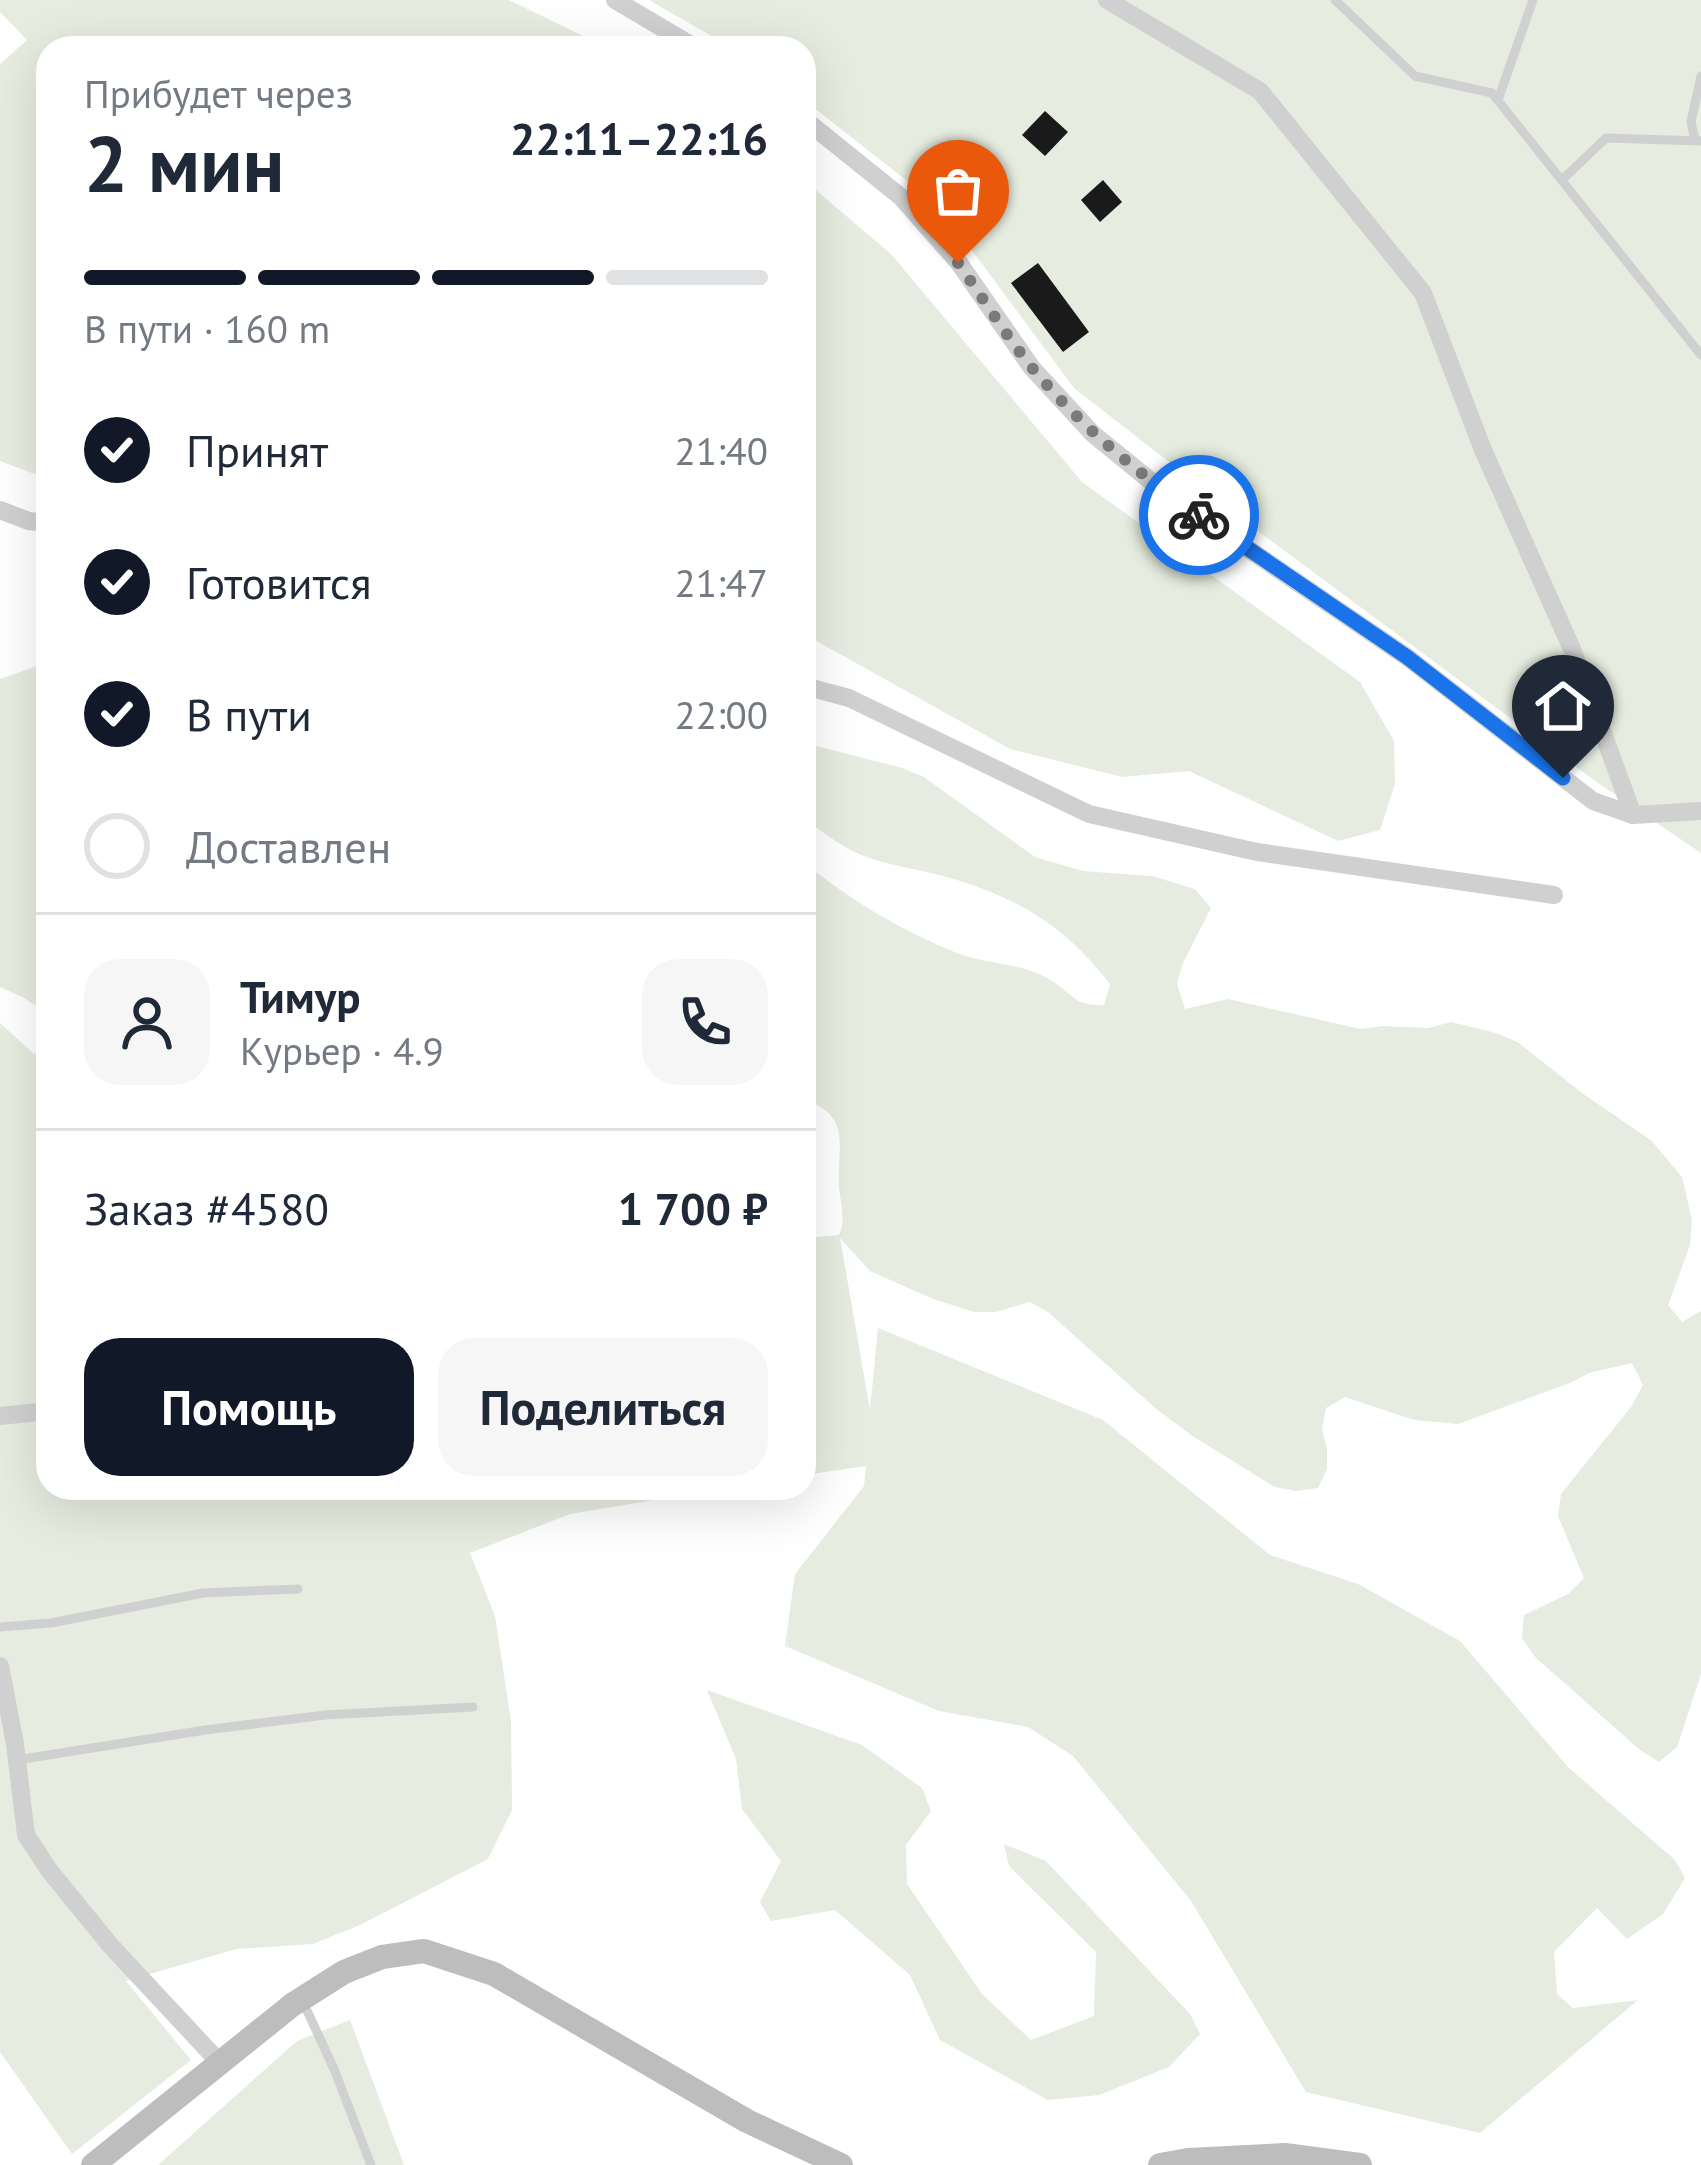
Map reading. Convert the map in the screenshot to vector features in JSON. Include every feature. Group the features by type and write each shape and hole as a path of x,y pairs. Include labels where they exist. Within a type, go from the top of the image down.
{"main road":[{"path":"93,2165 302,1999 344,1972 382,1957 424,1951 494,1974 747,2122 841,2165"},
{"path":"1160,2165 1285,2155 1360,2165"}],"street":[{"path":"615,0 676,36"},
{"path":"1107,0 1259,91 1423,293 1483,450 1572,649 1633,815"},
{"path":"816,129 901,197 958,263 1032,368 1093,434 1163,491 1407,657 1593,801 1633,815 1701,811"},
{"path":"0,510 36,521"},
{"path":"816,689 849,698 1089,814 1257,852 1554,895"},
{"path":"0,1416 36,1412"},
{"path":"0,1666 26,1835 110,1945 220,2063"}],"lane":[{"path":"1498,100 1533,0"},
{"path":"1337,1 1415,76 1492,93 1701,356"},
{"path":"1563,179 1606,138 1698,140 1691,122 1701,76"},
{"path":"0,1627 51,1623 202,1593 298,1589"},
{"path":"17,1760 325,1715 473,1707"},
{"path":"302,1999 371,2165"}],"shaded area":[{"path":"0,0 509,0 583,36 36,36 36,474 0,461 0,64 27,40 0,12"},
{"path":"649,0 1701,0 1701,853 1595,781 1247,523 1074,388 939,206 816,109 816,36 711,36"},
{"path":"816,190 891,254 1082,482 1360,682 1394,741 1395,784 1380,830 1338,841 1189,771 1122,777 1010,749 816,641"},
{"path":"36,666 36,1006 0,987 0,679"},
{"path":"816,746 924,777 1035,857 1083,871 1152,876 1195,889 1211,908 1177,984 1185,1009 1228,999 1361,1029 1428,1028 1451,1022 1496,1033 1519,1043 1652,1141 1682,1177 1692,1220 1690,1245 1668,1305 1682,1322 1701,1311 1701,1674 1677,1747 1659,1762 1535,1657 1522,1638 1524,1615 1568,1594 1584,1578 1558,1516 1561,1494 1631,1407 1643,1385 1632,1363 1589,1373 1458,1424 1414,1420 1345,1397 1326,1408 1322,1429 1327,1469 1318,1488 1296,1491 1275,1487 1194,1437 1048,1312 1030,1302 996,1312 974,1312 933,1299 870,1271 840,1238 870,1410 878,1328 1103,1420 1270,1555 1358,1584 1460,1641 1568,1767 1675,1860 1685,1878 1663,1914 1627,1939 1597,1908 1554,1952 1557,1994 1573,2008 1638,2000 1480,2133 1306,2092 1191,1901 1073,1756 1028,1727 939,1711 785,1646 795,1574 864,1486 866,1466 816,1473 816,1237 839,1235 843,1218 839,1135 830,1115 816,1105 816,872 916,935 957,953 1037,973 1085,1003 1104,1005 1110,984 1076,946 1019,905 975,886 881,862 816,827"},
{"path":"0,1023 36,1054 36,1500 654,1500 570,1514 470,1553 495,1616 511,1721 512,1810 488,1859 313,1944 236,1949 126,1981 191,2060 72,2154 0,2052"},
{"path":"707,1690 862,1745 922,1788 931,1811 906,1845 907,1884 982,1994 1031,2040 1094,2016 1096,1952 1009,1866 1004,1844 1046,1861 1190,2014 1200,2034 1169,2067 1099,2095 1048,2100 940,2040 910,1975 835,1910 771,1921 760,1902 781,1861 742,1809 736,1759"},
{"path":"350,2020 404,2165 158,2165 297,2041"}],"building":[{"path":"1045,111 1068,132 1045,156 1022,135"},
{"path":"1103,180 1122,202 1100,222 1081,200"},
{"path":"1038,263 1089,332 1063,352 1011,283"}],"way so far":[{"path":"958,263 1032,368 1093,434 1199,515"}],"route":[{"path":"1199,515 1407,657 1563,778"}]}
